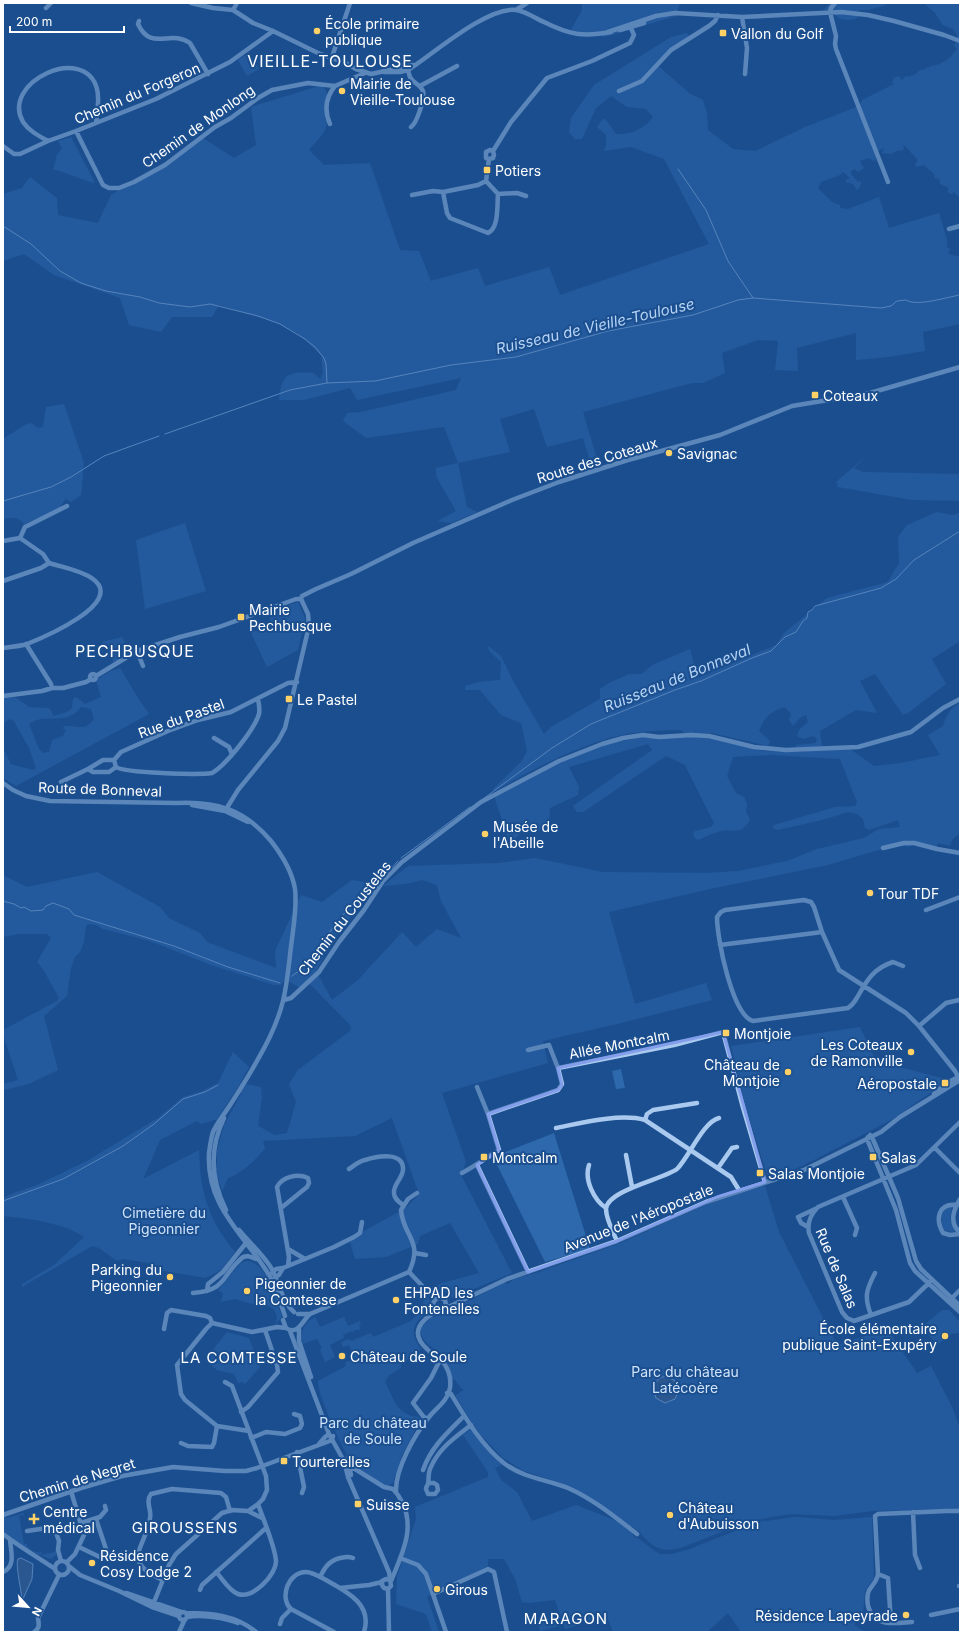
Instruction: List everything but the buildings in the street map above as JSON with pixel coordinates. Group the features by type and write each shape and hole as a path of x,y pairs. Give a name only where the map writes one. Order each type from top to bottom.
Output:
{"street":[{"path":"46,8 51,3"},
{"path":"191,3 213,8 233,9 253,23 316,51 332,56 365,73 371,74 400,72 420,61 458,34 484,19 505,11 516,10 527,3"},
{"path":"233,9 237,3"},
{"path":"332,56 350,3"},
{"path":"835,3 830,12 836,36 836,49 888,182"},
{"path":"516,10 555,28 571,33 587,35 608,32 664,15 688,12 718,16 742,17 830,12 854,13 882,18 944,35 960,41"},
{"path":"619,91 642,81 671,50 709,26 718,16"},
{"path":"742,17 748,48 745,74"},
{"path":"139,21 139,27 148,37 158,40 175,37 186,40 190,43 208,74"},
{"path":"486,181 489,159 494,156 493,151 511,122 544,81 630,43 634,35 630,26"},
{"name":"Chemin du Forgeron","path":"3,146 17,155 48,141 164,95 208,74 238,56 273,31"},
{"path":"420,86 457,66"},
{"path":"48,141 29,128 24,122 20,116 19,104 23,92 30,83 51,71 69,68 80,71 89,76 97,89 98,101 96,123"},
{"path":"408,68 412,79 423,91 424,97 416,122 411,127"},
{"name":"Chemin de Monlong","path":"76,131 103,185 113,189 134,182 165,165 215,127 272,90 308,83 335,86 365,73"},
{"path":"330,124 326,114 326,100 335,86"},
{"path":"412,195 433,191 443,192 478,185 486,181"},
{"path":"443,192 447,213 450,218 488,233 492,230 495,224 498,194 486,181"},
{"path":"498,194 516,193 526,196"},
{"path":"949,229 960,226"},
{"name":"Route des Coteaux","path":"52,688 63,688 86,682 91,679 91,675 96,676 137,651 180,637 215,628 296,599 301,599 302,596 316,589 351,574 413,543 512,500 558,482 628,460 720,435 792,406 870,393 960,367"},
{"path":"20,538 25,526 67,506"},
{"path":"3,541 20,538 43,554 50,563 93,579 99,587 99,598 88,610 71,624 26,644 3,648"},
{"path":"3,580 41,568 50,563"},
{"path":"226,809 238,790 281,735 287,722 297,682 309,621 307,611 301,599"},
{"path":"3,696 42,692 52,688 26,644"},
{"path":"137,651 143,666"},
{"name":"Rue du Pastel","path":"61,782 103,760 114,760 121,752 168,731 198,720 231,712 288,683 297,682"},
{"path":"284,686 295,689"},
{"path":"114,760 116,767 122,770 138,772 210,773 216,771 232,754 258,717 260,706 258,699"},
{"name":"Chemin du Coustelas","path":"284,1000 291,998 319,972 339,942 384,882 402,862 493,795 559,761 602,744 636,736 659,737 691,735 719,737 754,747 772,749 806,750 858,747 911,732 940,711 960,699"},
{"path":"214,738 229,747 232,754"},
{"path":"88,769 93,772 109,772 116,767"},
{"name":"Route de Bonneval","path":"3,783 26,796 50,801 176,803 226,809 260,830 280,854 291,874 295,890 294,919 284,1000 278,1018 259,1057 232,1102 219,1129 215,1143 214,1171 218,1190 226,1209 247,1242"},
{"path":"883,848 909,843 960,853"},
{"path":"926,910 960,897"},
{"path":"902,966 893,962 883,966 871,975 864,986 854,1003 846,1009 753,1021 745,1018 741,1011 722,958 717,919 719,913 725,910 764,904 804,900 809,901 814,905 822,932 839,970 864,986 900,1008 919,1026 959,1078"},
{"path":"720,946 822,932"},
{"path":"919,1026 946,1003 960,1001"},
{"name":"Allée Montcalm","path":"488,1114 558,1090 562,1084 558,1068 674,1045 723,1032 765,1182"},
{"path":"528,1050 550,1045 558,1068"},
{"name":"Avenue de l'Aéropostale","path":"448,1393 450,1385 449,1373 445,1365 423,1345 417,1332 418,1327 422,1322 442,1309 507,1278 616,1241 696,1205 765,1182 776,1182 804,1170 887,1129 892,1123 928,1100 943,1086 959,1078"},
{"path":"462,1173 500,1150 477,1087"},
{"path":"645,1120 647,1114 653,1110 697,1103"},
{"path":"556,1128 622,1117 634,1117 645,1120 732,1178 739,1190"},
{"path":"606,1208 611,1200 632,1186 674,1171 680,1166 708,1126 715,1119 719,1118"},
{"name":"Rue de Salas","path":"930,1281 909,1302 853,1321 843,1314 808,1233 808,1227 810,1218 818,1207 916,1165 960,1122"},
{"path":"869,1137 886,1178 910,1263 915,1271 930,1281 960,1312"},
{"path":"718,1168 732,1148 737,1147"},
{"path":"935,1148 960,1173"},
{"path":"626,1155 632,1186"},
{"path":"349,1168 368,1159 389,1156 398,1158 402,1164 402,1174 394,1192 397,1199 403,1205"},
{"path":"477,1165 528,1272"},
{"path":"589,1165 588,1174 591,1187 597,1200 606,1208 616,1241"},
{"path":"276,1277 286,1267 290,1257 277,1190 279,1183 289,1177 304,1176 308,1178 309,1183 307,1187 281,1208"},
{"path":"331,1437 300,1345 299,1329 310,1314 409,1272 415,1253 415,1248 402,1214 403,1205 408,1199 417,1193"},
{"path":"844,1197 857,1228 855,1235"},
{"path":"960,1199 953,1212 954,1227 960,1234"},
{"path":"957,1205 949,1205 944,1207 940,1210 939,1216 943,1233 950,1235 960,1234"},
{"path":"808,1227 801,1223 798,1217 818,1207"},
{"path":"270,1276 276,1269 286,1267 334,1248 354,1237 361,1230 362,1222"},
{"path":"207,1291 208,1284 223,1272 247,1242"},
{"path":"247,1242 270,1276 288,1330 331,1437 348,1462 348,1470 355,1490 387,1567 391,1586 386,1588 369,1585"},
{"path":"247,1242 273,1271 288,1306 301,1318 302,1323"},
{"path":"239,1251 244,1249 248,1256 258,1260"},
{"path":"288,1249 305,1259"},
{"path":"415,1253 426,1255"},
{"path":"193,1293 207,1291 218,1287 239,1260 248,1256"},
{"path":"409,1272 430,1294 435,1308 442,1309 446,1305 445,1300"},
{"path":"871,1315 867,1304 866,1295 875,1273"},
{"path":"270,1276 276,1277"},
{"path":"950,1300 960,1290"},
{"path":"430,1294 454,1304"},
{"path":"433,1303 438,1297"},
{"path":"950,1300 960,1306"},
{"path":"164,1329 167,1313 171,1310 206,1316 210,1318 212,1324"},
{"path":"277,1327 288,1313 310,1314"},
{"path":"212,1324 252,1332 277,1327 296,1331 299,1329"},
{"path":"212,1324 206,1329 176,1367 182,1397 217,1426 249,1431"},
{"path":"242,1412 248,1408 278,1372 266,1330"},
{"path":"427,1419 413,1403 431,1378 440,1360"},
{"path":"225,1382 231,1386 266,1478 267,1488 264,1496 258,1504 248,1511"},
{"path":"448,1393 489,1448 509,1466 528,1477 572,1490 607,1512 637,1534"},
{"path":"396,1492 398,1475 406,1456 427,1419 445,1400 448,1393"},
{"path":"251,1438 266,1432 285,1434 300,1428 302,1424 300,1416 294,1414"},
{"path":"423,1470 430,1454 439,1441 464,1416"},
{"path":"429,1483 428,1478 430,1470 436,1456 449,1442 471,1425"},
{"path":"181,1443 188,1446 212,1447 214,1444 217,1426"},
{"name":"Chemin de Negret","path":"4,1514 71,1491 122,1476 162,1468 174,1467 237,1471 254,1469 318,1444 325,1436 331,1437"},
{"path":"297,1452 304,1487 302,1493"},
{"path":"348,1470 355,1469 382,1486 392,1489 396,1492 403,1505 408,1521 407,1537 400,1558 390,1580"},
{"path":"163,1580 144,1570 140,1564 140,1546 150,1520 148,1500 150,1495 172,1489 219,1493 225,1496 230,1511"},
{"path":"45,1562 67,1562 75,1554 84,1535 71,1491"},
{"path":"216,1572 233,1591 240,1594 251,1593 272,1574 276,1561 258,1504"},
{"path":"81,1523 100,1517 106,1510 105,1506"},
{"path":"152,1605 171,1561 179,1550 219,1516 230,1511 248,1511 262,1518"},
{"path":"912,1622 881,1623 873,1616 867,1606 868,1591 877,1580 878,1574 876,1516 878,1514 913,1512 960,1512"},
{"path":"913,1512 915,1555 920,1568"},
{"path":"79,1546 104,1559 106,1549 96,1519"},
{"path":"27,1531 54,1527 59,1541 59,1562 55,1569"},
{"path":"200,1590 202,1585 266,1528"},
{"path":"3,1534 22,1549 55,1569 59,1575"},
{"path":"3,1572 11,1567 10,1540"},
{"path":"11,1558 14,1553 22,1549"},
{"path":"320,1577 326,1566 332,1561 348,1556 353,1558"},
{"path":"400,1558 412,1562 422,1569 428,1579 446,1632"},
{"path":"67,1562 70,1567 80,1575 119,1592 136,1596 152,1605 183,1616 197,1616 227,1620 241,1624 252,1632"},
{"path":"67,1574 70,1567"},
{"path":"387,1567 383,1581 386,1588 388,1632"},
{"path":"433,1594 488,1569 491,1570 494,1572 506,1630"},
{"path":"334,1632 324,1629 292,1609 287,1604 285,1596 288,1587 298,1574 305,1572 320,1577 353,1597 361,1606 365,1614 366,1625 364,1632"},
{"path":"878,1574 888,1578 891,1623"},
{"path":"59,1575 80,1575"},
{"path":"34,1632 38,1629 38,1618 59,1575"},
{"path":"340,1588 369,1585 390,1580"},
{"path":"353,1597 354,1590 357,1586"},
{"path":"280,1624 282,1618 292,1609"},
{"path":"931,1616 960,1609"},
{"path":"183,1616 192,1613 234,1618 243,1622 256,1632"},
{"path":"180,1631 183,1616"}],"highlighted area":[{"path":"723,1032 765,1182 717,1197 617,1241 528,1272 477,1165 499,1150 488,1114 558,1090 562,1085 558,1068"}],"green space":[{"path":"582,3 680,3 676,16 605,37 571,30 582,10"},
{"path":"830,3 889,3 868,10 860,10 856,12 860,16 857,18 853,20 844,20 837,17 833,10 824,10"},
{"path":"924,3 960,3 960,198 954,192 952,194 947,192 949,188 940,184 940,180 937,178 935,179 934,174 924,165 917,167 915,165 918,160 903,144 903,150 896,151 891,154 882,153 884,148 876,152 878,152 875,156 877,158 874,161 868,158 860,161 864,168 858,172 855,169 851,171 851,174 858,182 861,181 860,187 858,188 859,189 857,190 853,184 846,182 846,180 850,178 843,172 840,175 821,182 818,188 832,202 840,205 840,208 848,209 879,197 889,228 939,213 947,240 947,247 950,249 948,254 960,257 960,324 923,332 925,351 888,357 856,360 856,333 797,348 798,371 775,370 778,341 758,340 722,353 725,373 703,383 692,383 583,412 599,466 592,468 583,438 547,447 534,409 500,419 510,452 458,463 444,427 366,438 343,421 347,413 361,412 456,390 461,378 357,400 350,388 304,400 279,400 282,384 288,376 298,373 314,373 320,379 323,373 321,355 298,334 275,322 219,305 212,317 172,317 161,332 129,325 120,298 54,275 24,254 3,261 3,194 22,188 30,177 57,198 58,215 98,223 111,195 165,163 200,136 234,158 256,145 251,107 322,85 327,94 328,100 326,126 322,135 309,150 324,165 370,163 400,250 419,251 431,281 478,268 485,286 549,267 560,295 709,244 664,159 631,147 604,151 606,145 606,135 597,127 604,118 616,134 632,132 646,125 653,117 646,109 627,107 611,96 596,108 582,139 575,139 569,132 571,118 594,85 671,37 687,33 689,36 656,64 689,93 703,100 707,113 708,130 733,149 755,151 805,127 859,106 862,100 894,84 892,82 894,79 892,79 898,76 901,78 900,80 902,80 906,76 913,75 922,69 925,70 926,67 928,68 946,60 957,49 954,45 957,42 957,35 953,29 943,25 935,13"},
{"path":"249,52 259,69 247,76 238,60"},
{"path":"71,137 95,183 53,169 57,155 62,148 58,141"},
{"path":"64,404 84,463 81,495 71,502 66,498 59,509 24,524 22,521 17,519 3,519 3,439 25,425 31,423 38,428 43,427 46,407"},
{"path":"865,457 854,468 863,472 960,474 960,501 912,500 838,487 836,482"},
{"path":"458,463 467,507 477,512 451,523 438,521 456,511 436,476 436,468"},
{"path":"937,512 952,515 960,513 960,641 932,659 946,684 908,713 903,715 875,674 860,681 877,713 856,710 820,731 822,747 795,748 796,745 816,743 817,739 813,736 803,739 797,736 799,730 808,722 806,715 800,718 793,726 789,720 791,714 785,707 776,710 769,715 761,726 759,731 770,741 768,746 712,733 684,733 682,730 651,731 630,734 610,738 573,751 533,770 495,791 493,789 522,761 527,751 521,723 501,715 480,690 465,690 465,686 479,682 500,680 501,662 490,652 487,645 501,656 512,679 544,734 551,727 600,699 600,689 629,674 642,674 652,665 690,649 698,678 776,645 784,633 827,598 888,582 899,563 898,537 907,525"},
{"path":"185,523 206,591 145,609 136,540"},
{"path":"298,602 305,619 298,650 267,667 251,633 270,623 270,611"},
{"path":"122,637 127,647 118,650 120,655 125,656 114,663 102,642"},
{"path":"120,668 149,714 16,786 3,778 3,748 11,764 33,770 36,768 29,748 14,721 10,719 3,723 3,698 15,697 29,707 49,708 54,716 67,712 72,708 73,699 76,697 85,704 101,697 96,680 111,671","holes":["81,707 91,709 94,719 91,723 84,727 64,726 63,728 66,730 63,736 52,740 49,752 43,753 39,749 29,724 41,719 62,718 69,716"]},
{"name":"Cimetière du Pigeonnier","path":"960,703 960,833 952,840 950,846 938,843 936,850 914,844 909,847 895,845 828,865 715,888 609,912 635,1004 706,983 712,1000 543,1041 548,1063 442,1093 466,1162 461,1175 512,1273 452,1298 446,1292 433,1289 439,1284 479,1273 450,1223 420,1236 418,1244 386,1257 355,1259 350,1242 362,1232 406,1208 419,1194 392,1118 355,1136 263,1141 265,1148 261,1153 243,1169 228,1178 222,1191 217,1174 217,1151 224,1125 241,1094 240,1084 217,1119 201,1124 197,1121 160,1140 143,1179 199,1150 201,1179 207,1204 218,1228 235,1252 222,1269 205,1278 159,1270 148,1263 124,1259 117,1261 99,1248 92,1246 22,1287 22,1284 54,1265 84,1237 67,1228 56,1225 34,1220 3,1216 3,1198 37,1185 87,1161 158,1118 183,1097 202,1091 218,1083 233,1052 249,1067 240,1083 261,1087 262,1097 258,1126 275,1135 287,1133 296,1102 289,1084 298,1070 350,1031 351,1026 308,982 300,988 285,979 281,985 274,985 211,965 150,941 88,924 86,926 84,942 80,952 75,957 71,968 67,996 44,1016 58,1070 29,1084 3,1090 3,1084 18,1080 3,1030 57,1001 59,998 43,969 37,962 51,938 47,934 18,934 3,937 3,875 27,887 97,872 160,907 169,918 200,933 207,942 276,968 275,951 301,895 322,902 352,880 376,884 332,941 316,971 332,1000 358,980 402,932 416,947 437,929 461,938 441,901 437,885 422,880 406,884 383,886 408,866 498,863 535,858 603,872 708,873 738,871 787,861 817,849 864,838 879,829 900,827 898,820 869,830 865,828 863,819 857,814 848,812 822,820 778,830 773,828 774,825 835,807 855,806 857,802 840,759 771,755 733,757 727,776 736,793 744,797 747,804 746,811 750,820 741,830 719,832 698,840 694,837 693,834 695,831 711,827 714,823 685,765 666,756 583,812 577,812 573,806 652,750 648,744 569,767 579,787 578,795 550,808 549,822 542,828 533,833 521,833 510,843 494,796 578,754 602,745 644,737 703,737 763,751 791,752 850,749 874,766 901,763 940,755 928,735 943,726 949,713"},
{"path":"860,1027 876,1061 949,1080 891,1120 789,1172 768,1178 746,1108 731,1046"},
{"path":"621,1069 625,1088 616,1089 612,1071"},
{"path":"554,1133 590,1249 545,1262 493,1157"},
{"name":"Parc du château Latécoère","path":"765,1186 779,1232 837,1345 887,1329 917,1373 931,1366 953,1409 960,1429 960,1509 872,1511 834,1516 791,1514 747,1522 683,1547 669,1550 658,1548 653,1545 643,1537 639,1531 610,1511 561,1483 524,1471 503,1458 479,1433 456,1397 456,1395 464,1390 454,1379 452,1380 449,1367 444,1359 425,1341 421,1334 420,1329 431,1318 473,1299 504,1282 508,1284 514,1279 539,1272 618,1244 717,1200"},
{"path":"952,1207 950,1219 955,1231 952,1232 943,1230 940,1210"},
{"path":"245,1261 253,1262 259,1267 270,1282 282,1317 275,1324 277,1317 274,1309 262,1303 256,1305 235,1299 221,1302 223,1293 218,1290 240,1264"},
{"name":"Parc du château de Soule","path":"425,1295 429,1298 430,1310 420,1318 414,1330 416,1341 421,1349 401,1365 401,1368 389,1375 385,1382 397,1406 406,1414 419,1417 421,1419 402,1455 393,1483 386,1487 360,1471 349,1458 326,1410 318,1381 346,1366 345,1363 355,1358 349,1345 343,1347 341,1342 349,1339 351,1341 371,1333 373,1337 411,1321 421,1311"},
{"name":"École élémentaire publique Saint-Exupéry","path":"942,1310 949,1310 960,1322 960,1333 951,1334 937,1345 922,1327"},
{"path":"315,1317 320,1327 344,1317 348,1326 360,1321 360,1329 354,1330 354,1333 352,1331 343,1335 344,1338 330,1345 335,1357 325,1362 320,1350 322,1348 317,1339 303,1344 303,1328 311,1319"},
{"path":"227,1332 249,1338 260,1367 245,1384 242,1382 238,1383 234,1374 217,1370 205,1360"},
{"path":"471,1429 503,1464 495,1468 501,1480 517,1492 532,1521 576,1505 617,1521 632,1533 635,1538 638,1538 661,1554 672,1554 687,1550 758,1522 796,1517 834,1520 872,1517 874,1578 865,1591 863,1613 854,1625 865,1632 741,1632 728,1613 707,1632 613,1632 608,1619 595,1616 588,1624 581,1621 579,1625 565,1629 555,1600 528,1603 522,1602 515,1579 504,1559 488,1559 488,1566 427,1597 439,1632 432,1632 426,1614 396,1604 397,1577 416,1519 415,1507 488,1477 488,1472 463,1435"},
{"path":"24,1513 24,1515 19,1516 24,1544 27,1544 27,1546 33,1551 41,1552 42,1555 55,1552 56,1549 56,1555 51,1559 38,1554 14,1540 3,1531 3,1518"},
{"path":"558,1616 560,1626 540,1631 538,1621"}],"shaded area":[{"path":"666,1376 675,1381 679,1390 675,1399 665,1403 656,1398 653,1390 657,1381"},
{"path":"21,1558 33,1564 32,1579 22,1601 17,1567 18,1559"}],"waterway":[{"path":"678,169 706,210 728,261 753,298"},
{"name":"Ruisseau de Vieille-Toulouse","path":"3,226 31,244 60,271 81,283 106,291 140,297 159,303 190,307 210,304 258,316 280,324 305,339 315,347 324,358 326,364 327,383 375,381 451,365 516,357 608,331 693,315 738,300 753,298 881,308 891,306 897,301 906,300 911,302 924,302 960,295"},
{"path":"165,434 290,390 327,383"},
{"path":"3,501 51,487 71,477 104,456 159,436"},
{"name":"Ruisseau de Bonneval","path":"483,799 552,748 591,724 701,681 771,651 785,637 796,632 803,621 807,618 808,612 815,606 881,588 896,579 914,560 960,531"},
{"name":"Ruisseau de Bonneval","path":"401,858 470,807"},
{"name":"Ruisseau de Bonneval","path":"292,976 299,971 358,896 378,883 398,861"},
{"path":"3,901 21,908 24,907 31,911 43,910 46,906 53,903 69,909 74,915 174,946 228,967 280,983"},
{"name":"Ruisseau de Bonneval","path":"3,1201 63,1179 123,1146 154,1124 183,1099 205,1092 218,1085"}],"place":[{"name":"École primaire publique","path":"317,31"},
{"name":"Vallon du Golf","path":"723,33"},
{"name":"Mairie de Vieille-Toulouse","path":"342,91"},
{"name":"Potiers","path":"487,170"},
{"name":"Coteaux","path":"815,395"},
{"name":"Savignac","path":"669,453"},
{"name":"Mairie Pechbusque","path":"241,617"},
{"name":"Le Pastel","path":"289,699"},
{"name":"Musée de l'Abeille","path":"485,834"},
{"name":"Tour TDF","path":"870,893"},
{"name":"Montjoie","path":"726,1033"},
{"name":"Les Coteaux de Ramonville","path":"911,1052"},
{"name":"Château de Montjoie","path":"788,1072"},
{"name":"Aéropostale","path":"945,1083"},
{"name":"Montcalm","path":"484,1157"},
{"name":"Salas","path":"873,1157"},
{"name":"Salas Montjoie","path":"760,1173"},
{"name":"Parking du Pigeonnier","path":"170,1277"},
{"name":"Pigeonnier de la Comtesse","path":"247,1291"},
{"name":"EHPAD les Fontenelles","path":"396,1300"},
{"name":"École élémentaire publique Saint-Exupéry","path":"945,1336"},
{"name":"Château de Soule","path":"342,1356"},
{"name":"Tourterelles","path":"284,1461"},
{"name":"Suisse","path":"358,1504"},
{"name":"Château d'Aubuisson","path":"670,1515"},
{"name":"Centre médical","path":"34,1519"},
{"name":"Résidence Cosy Lodge 2","path":"92,1563"},
{"name":"Girous","path":"437,1589"},
{"name":"Résidence Lapeyrade","path":"906,1615"}],"district":[{"name":"VIEILLE-TOULOUSE","path":"330,61"},
{"name":"PECHBUSQUE","path":"135,651"},
{"name":"LA COMTESSE","path":"239,1357"},
{"name":"GIROUSSENS","path":"185,1527"},
{"name":"MARAGON","path":"566,1618"}]}
